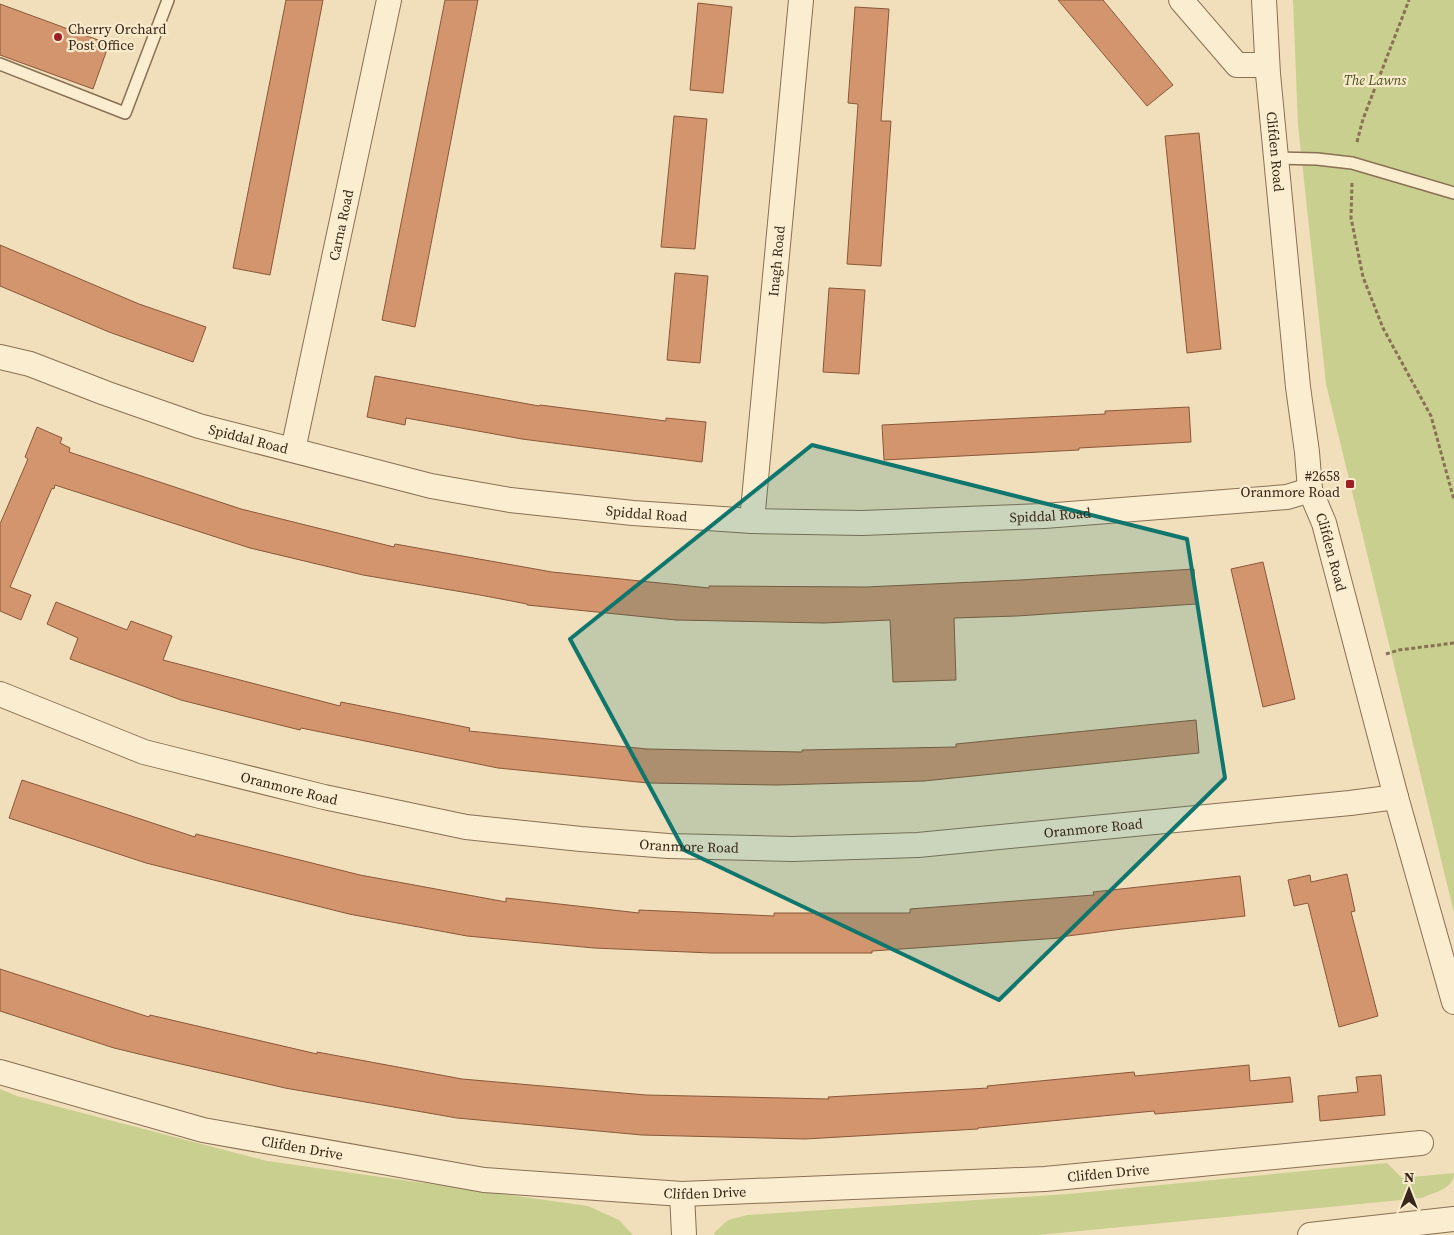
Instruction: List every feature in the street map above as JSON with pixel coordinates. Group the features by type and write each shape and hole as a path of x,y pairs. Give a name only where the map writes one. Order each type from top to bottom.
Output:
{"street":[{"name":"Carna Road","path":"293,450 388,0"},
{"name":"Inagh Road","path":"752,521 801,0"},
{"path":"1181,0 1237,65 1267,64"},
{"name":"Clifden Road","path":"1264,0 1267,64 1289,311 1308,452 1310,490 1324,523 1359,661 1454,1002"},
{"name":"Spiddal Road","path":"0,357 30,364 199,426 431,486 510,500 633,513 752,521 862,523 1044,516 1287,497 1310,490"},
{"name":"Oranmore Road","path":"0,694 144,752 324,797 466,827 668,846 792,849 918,845 1396,797"},
{"name":"Clifden Drive","path":"0,1072 203,1130 484,1180 682,1194 1045,1179 1421,1143"},
{"path":"682,1194 684,1235"},
{"path":"1310,1235 1454,1219"}],"lane":[{"path":"0,64 125,113 168,0"},
{"path":"1276,158 1352,163 1454,194"}],"path":[{"path":"1409,0 1362,119 1352,163 1351,218 1362,277 1383,328 1431,416 1454,500"},
{"path":"1359,661 1399,650 1454,643"}],"highlighted area":[{"path":"812,445 1187,539 1225,778 999,1000 684,850 570,639"}],"green space":[{"name":"The Lawns","path":"1293,0 1454,0 1454,913 1326,384 1298,125"},
{"path":"0,1089 17,1096 267,1161 588,1206 619,1220 633,1235 0,1235"},
{"path":"1387,1163 1402,1178 1454,1173 1451,1183 1443,1189 1422,1198 1038,1235 714,1235 728,1220 747,1215 1068,1194"}],"building":[{"path":"286,0 323,0 270,275 233,268"},
{"path":"445,0 478,0 415,327 382,320"},
{"path":"1058,0 1103,0 1173,85 1147,106"},
{"path":"698,3 732,7 723,93 690,90"},
{"path":"0,4 109,44 93,89 0,55"},
{"path":"855,7 889,9 881,121 891,121 881,266 847,264 858,104 848,103"},
{"path":"674,116 707,119 695,249 661,247"},
{"path":"1199,133 1221,349 1187,353 1165,136"},
{"path":"0,245 139,304 206,327 193,362 109,332 0,286"},
{"path":"675,273 708,276 700,363 667,360"},
{"path":"829,288 865,290 859,374 823,372"},
{"path":"375,376 539,406 666,421 666,418 706,422 702,462 522,439 406,418 405,425 367,417"},
{"path":"1189,407 1191,442 884,460 882,425 1105,414 1105,411"},
{"path":"37,427 62,438 60,443 70,448 69,452 241,509 394,547 395,544 552,572 709,588 709,586 866,587 1194,569 1196,604 1017,616 954,618 956,680 893,682 890,620 824,623 676,620 527,605 363,575 250,548 55,485 54,489 52,488 10,587 31,595 21,620 0,611 0,524 28,459 25,457"},
{"path":"1263,562 1295,699 1263,707 1231,569"},
{"path":"56,602 127,630 131,621 172,636 163,660 340,706 341,702 470,728 469,731 647,749 802,752 802,750 956,747 956,744 1196,720 1199,753 924,781 777,785 648,783 498,768 301,728 300,730 181,700 70,659 78,638 47,624"},
{"path":"22,780 195,837 196,834 360,875 506,902 506,898 639,913 639,910 774,916 774,913 910,913 910,909 1094,895 1093,892 1240,876 1245,916 1122,929 1060,938 872,951 872,953 711,953 594,948 467,936 349,914 146,863 9,818"},
{"path":"1347,874 1355,911 1351,912 1378,1016 1339,1027 1308,903 1294,906 1288,880 1310,875 1311,882"},
{"path":"0,969 149,1017 150,1015 317,1054 317,1052 462,1079 646,1095 829,1099 828,1097 988,1088 987,1086 1134,1072 1135,1076 1249,1065 1250,1081 1290,1077 1293,1102 1155,1114 1154,1111 978,1129 805,1139 642,1135 457,1118 285,1088 168,1061 114,1048 0,1011"},
{"path":"1381,1075 1385,1115 1320,1121 1318,1096 1358,1092 1356,1077"}],"place":[{"name":"Cherry Orchard Post Office","path":"58,37"},
{"name":"#2658 Oranmore Road","path":"1350,484"}]}
